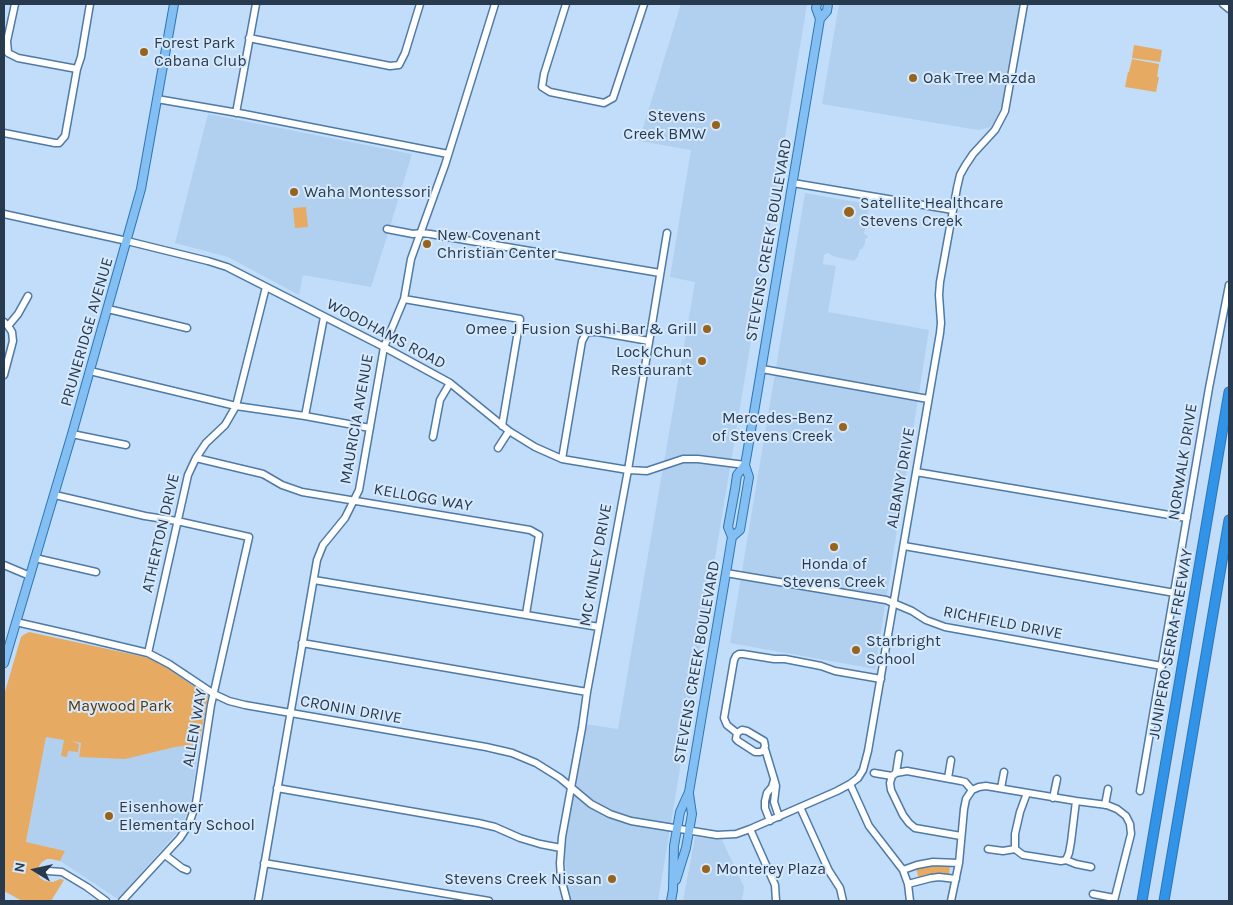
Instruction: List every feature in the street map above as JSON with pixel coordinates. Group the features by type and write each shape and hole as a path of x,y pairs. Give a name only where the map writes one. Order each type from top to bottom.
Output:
{"highway":[{"name":"JUNIPERO SERRA FREEWAY","path":"1142,901 1229,392"},
{"path":"1164,901 1229,520"}],"main road":[{"name":"PRUNERIDGE AVENUE","path":"4,663 72,434 141,189 174,4"},
{"name":"STEVENS CREEK BOULEVARD","path":"732,536 740,530 749,477 745,465 820,19 816,4"},
{"name":"STEVENS CREEK BOULEVARD","path":"820,19 827,11 828,4"},
{"name":"STEVENS CREEK BOULEVARD","path":"673,890 674,846 680,812 689,792 732,536 728,528 737,475 745,465"},
{"name":"STEVENS CREEK BOULEVARD","path":"671,901 686,848 692,814 689,792"}],"street":[{"path":"15,4 7,41 8,53 18,58 77,70"},
{"path":"4,133 55,143 65,136 90,4"},
{"path":"236,113 256,4"},
{"path":"249,38 390,66 399,66 405,53 420,4"},
{"name":"MAURICIA AVENUE","path":"258,901 318,560 323,545 345,518 359,490 384,347 404,299 411,259 448,154 495,4"},
{"path":"566,4 544,74 542,87 550,92 604,103 613,98 644,4"},
{"name":"ALBANY DRIVE","path":"677,829 717,835 736,834 750,830 850,784 858,778 863,770 881,679 940,328 940,282 957,188 960,175 965,166 973,154 996,130 1005,111 1024,4"},
{"path":"1223,4 1229,9"},
{"path":"157,99 448,154"},
{"path":"793,183 953,210"},
{"name":"WOODHAMS ROAD","path":"4,214 127,241 227,267 450,383 502,426 534,448 562,459 628,470 647,470 683,459 745,465"},
{"path":"388,229 660,273"},
{"name":"MC KINLEY DRIVE","path":"567,901 561,878 561,848 587,692 628,470 667,233"},
{"name":"NORWALK DRIVE","path":"1140,790 1209,388 1229,285"},
{"name":"ATHERTON DRIVE","path":"148,653 188,476 196,458 206,443 225,425 236,406 266,287"},
{"path":"4,375 13,341 12,332 6,324 18,314 28,296"},
{"path":"404,299 520,319 502,426"},
{"path":"108,309 187,328"},
{"path":"305,416 324,317"},
{"path":"562,459 582,341 587,332 598,332 649,341"},
{"path":"762,369 928,399"},
{"path":"90,371 236,406 370,428"},
{"path":"433,437 440,400 450,383"},
{"path":"498,448 509,431"},
{"path":"72,434 126,445"},
{"name":"KELLOGG WAY","path":"196,458 262,474 282,485 302,492 530,530 539,535 526,614"},
{"path":"916,472 1187,518"},
{"path":"54,495 146,516 177,521"},
{"name":"ALLEN WAY","path":"122,901 180,838 189,824 196,803 214,694 249,536 177,521"},
{"path":"904,546 1175,593"},
{"path":"35,558 96,572"},
{"path":"4,565 30,576"},
{"name":"RICHFIELD DRIVE","path":"726,573 886,600 912,611 926,620 943,626 1162,666"},
{"path":"314,580 599,627"},
{"name":"CRONIN DRIVE","path":"16,622 148,653 169,664 214,694 229,701 290,714 477,745 512,753 560,778 591,804 620,818 677,829"},
{"path":"302,643 587,692"},
{"path":"737,733 727,724 724,718 734,660 739,654 812,664 835,671 881,679"},
{"path":"737,733 744,730 762,739 765,743 764,749 776,786 765,797 765,808 770,821"},
{"path":"737,733 736,739 740,743 757,752 764,749"},
{"path":"899,754 890,783 891,790 903,816 915,828 961,836"},
{"path":"948,778 951,760"},
{"path":"874,773 894,774 908,771 965,782 972,790"},
{"path":"1000,788 1004,772"},
{"path":"1053,798 1057,780"},
{"path":"850,784 869,826 903,870 908,884 910,901"},
{"path":"951,901 959,863 966,799 972,790 986,786 1076,802 1105,804 1117,809 1126,816 1132,834 1114,899 1094,894"},
{"path":"278,788 495,827 520,838 561,848"},
{"path":"1105,804 1108,789"},
{"path":"771,793 779,816"},
{"path":"1015,849 1015,834 1027,793"},
{"path":"1066,860 1072,842 1076,802"},
{"path":"800,807 829,871 840,888 842,901"},
{"path":"750,830 775,885 776,901"},
{"path":"988,849 1003,851 1015,849 1024,855 1061,861 1066,860 1091,867"},
{"path":"165,855 187,870"},
{"path":"903,870 933,862 959,863"},
{"path":"264,863 489,901"},
{"path":"48,871 62,872 106,901"},
{"path":"908,884 939,877 956,879"}],"shaded area":[{"path":"681,4 807,4 658,901 572,901 568,890 564,848 585,724 618,729 695,282 670,277 691,150 639,141"},
{"path":"839,4 1020,4 1004,96 1001,108 992,127 978,130 822,104"},
{"name":"Waha Montessori","path":"208,114 412,154 371,287 303,275 299,295 228,257 175,243"},
{"path":"805,193 867,204 865,208 869,209 864,234 868,238 865,239 865,244 854,261 827,253 824,255 823,264 836,266 828,312 929,330 875,669 730,643"},
{"name":"Eisenhower Elementary School","path":"46,736 81,743 79,757 199,744 191,803 181,828 118,899 60,861 65,851 26,843"},
{"path":"695,837 722,840 744,887 742,901 683,901"}],"green space":[{"path":"1134,45 1162,50 1160,62 1132,58"},
{"path":"1132,59 1159,64 1156,92 1125,87"},
{"path":"306,207 308,227 295,228 293,208"},
{"name":"Maywood Park","path":"29,632 154,659 208,696 199,744 175,747 125,759 79,757 81,743 71,741 79,744 78,752 68,751 67,757 61,756 64,740 46,737 26,842 65,851 60,861 47,859 42,862 37,872 40,878 45,881 64,880 51,901 22,901 4,891 4,695 21,637"},
{"path":"933,865 950,865 949,875 919,878 916,869"}],"place":[{"name":"Forest Park Cabana Club","path":"144,52"},
{"name":"Oak Tree Mazda","path":"913,78"},
{"name":"Stevens Creek BMW","path":"716,125"},
{"name":"Waha Montessori","path":"294,192"},
{"name":"Satellite Healthcare Stevens Creek","path":"849,212"},
{"name":"New Covenant Christian Center","path":"427,244"},
{"name":"Omee J Fusion Sushi Bar & Grill","path":"707,329"},
{"name":"Lock Chun Restaurant","path":"702,361"},
{"name":"Mercedes-Benz of Stevens Creek","path":"843,427"},
{"name":"Honda of Stevens Creek","path":"834,547"},
{"name":"Starbright School","path":"856,650"},
{"name":"Eisenhower Elementary School","path":"109,816"},
{"name":"Monterey Plaza","path":"706,869"},
{"name":"Stevens Creek Nissan","path":"612,879"}]}
